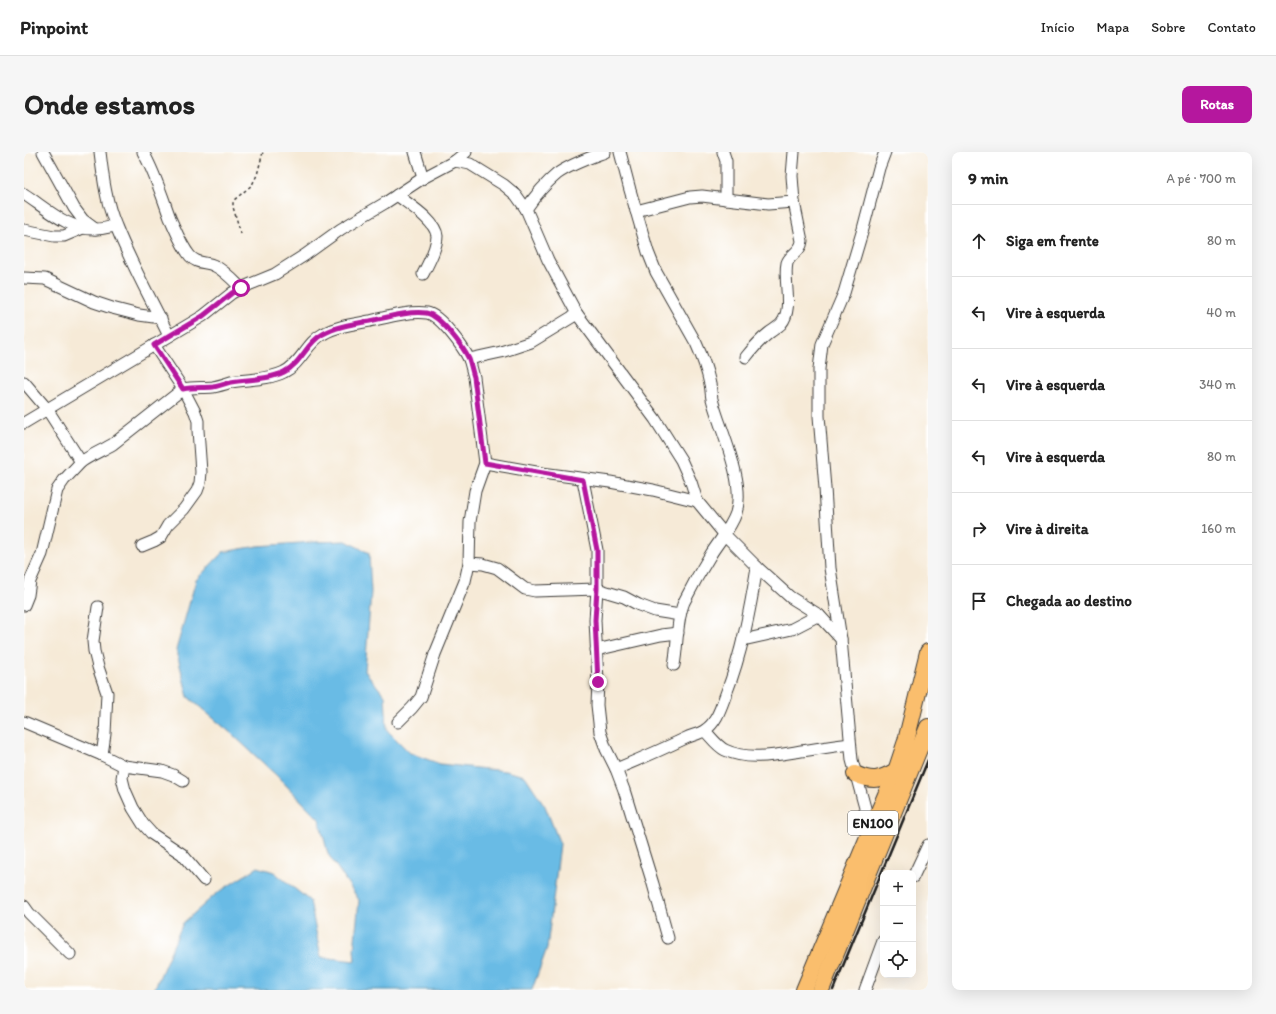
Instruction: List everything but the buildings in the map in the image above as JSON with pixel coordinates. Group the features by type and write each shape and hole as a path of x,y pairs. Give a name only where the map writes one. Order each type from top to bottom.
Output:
{"highway":[{"name":"EN100","path":"804,990 896,771 906,741 928,652"},
{"name":"EN100","path":"821,990 928,728"},
{"path":"855,774 877,780 896,771"}],"street":[{"path":"43,152 74,208 83,220 96,229"},
{"path":"100,152 107,194 115,226 169,336"},
{"path":"143,152 153,171 177,234 191,257 200,263 213,264 222,270 241,288"},
{"path":"415,152 423,178"},
{"path":"24,423 203,316 232,293 275,274 305,255 341,229 423,178 455,161 466,152"},
{"path":"526,209 539,192 557,174 566,168 605,152"},
{"path":"620,152 648,252 656,272 701,354 712,399 726,439 738,493 736,513 699,575 686,599 680,615 674,665"},
{"path":"723,152 726,161 726,199"},
{"path":"746,357 768,333 781,324 785,317 788,301 786,271 788,261 792,254 801,246 802,241 794,202 792,176 794,152"},
{"path":"871,830 855,774 850,744 841,639 830,568 819,416 818,369 822,344 849,278 879,168 885,152"},
{"path":"455,161 470,164 504,185 516,195 526,209 548,260 577,314 655,418 681,460 691,482 697,501 724,535 757,567 790,597 819,615 841,639"},
{"path":"24,194 60,218 76,226 96,229 115,226"},
{"path":"397,195 431,222 435,229 437,237 432,256 423,274"},
{"path":"636,211 690,197 702,196 768,204 794,202"},
{"path":"24,230 54,236 64,236 83,228"},
{"path":"24,278 46,279 94,302 139,315 161,318"},
{"path":"24,605 28,595 30,581 42,554 57,490 64,480 81,462 89,456 102,451 113,444 183,389 194,387 214,387 231,382 269,377 292,368 315,340 322,334 338,328 411,313 428,313 440,321 468,359 474,377 485,463 475,492 470,522 469,563 465,582 435,654 421,697 398,722"},
{"path":"468,359 501,352 531,342 577,314"},
{"path":"142,546 161,536 168,525 184,509 197,491 200,483 198,421 195,412 183,389 154,345"},
{"path":"24,382 47,409 81,462"},
{"path":"485,463 583,480 610,482 697,501"},
{"path":"583,480 597,550 595,620 598,682 597,705 600,732 606,750 616,769 634,820 668,938"},
{"path":"469,563 483,564 497,568 525,589 535,591 597,589 624,597 655,611 680,615"},
{"path":"616,769 664,749 687,737 705,731 717,717 744,640 757,567"},
{"path":"98,607 94,651 107,693 102,755"},
{"path":"744,640 792,629 819,615"},
{"path":"596,650 661,635 678,633"},
{"path":"24,722 102,755 124,766 162,771 183,781"},
{"path":"705,731 719,747 724,750 748,756 772,756 850,744"},
{"path":"124,766 122,778 125,790 133,808 143,824 152,834 182,854 204,880"},
{"path":"916,871 928,845"},
{"path":"24,906 29,913 70,954"},
{"path":"865,990 883,942"}],"path":[{"path":"241,234 232,207 233,203 234,200 252,186 257,175 263,152"}],"water":[{"path":"346,541 369,553 371,592 365,671 385,696 387,730 410,753 440,764 505,771 525,776 545,806 560,844 547,948 532,990 154,990 183,923 217,893 258,867 274,872 310,901 321,957 355,961 354,950 359,900 328,854 319,819 276,775 232,734 188,697 176,650 196,580 223,552 258,546"}],"railway":[{"path":"833,990 928,760"}],"route":[{"path":"241,288 232,293 203,316 154,345 183,389 194,387 214,387 231,382 269,377 284,372 292,368 315,340 322,334 338,328 390,316 411,313 428,313 440,321 464,351 472,367 485,463 583,480 597,550 595,620 598,682"}]}
